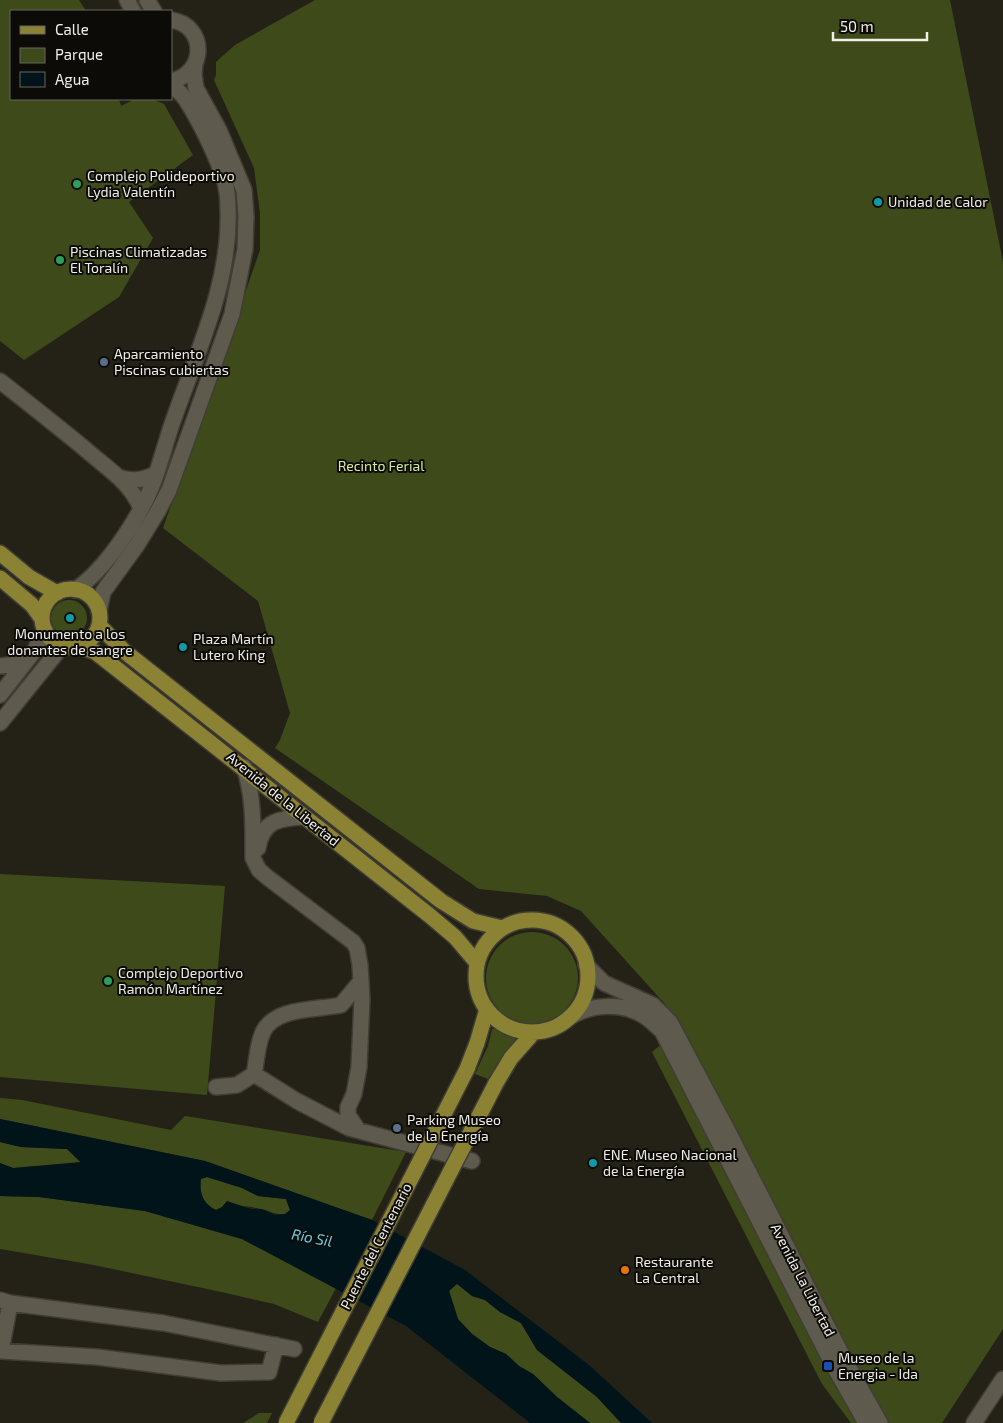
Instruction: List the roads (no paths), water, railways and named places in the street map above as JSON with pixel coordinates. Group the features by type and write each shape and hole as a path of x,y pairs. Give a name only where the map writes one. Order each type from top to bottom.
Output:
{"main road":[{"path":"0,553 29,577 57,593"},
{"path":"0,578 32,605 43,624 52,639 62,646 79,646 92,638 99,618 96,603 83,592 66,590 57,593 49,600 44,609 43,624"},
{"name":"Avenida de la Libertad","path":"99,618 124,651 441,901 473,922 502,928"},
{"name":"Avenida de la Libertad","path":"79,646 95,652 244,767 442,926 455,937 477,964"},
{"path":"525,920 538,920 550,923 562,929 576,942 584,956 588,976 581,1003 570,1017 549,1030 534,1032 509,1028 486,1010 477,988 477,964 485,944 502,928 525,920"},
{"name":"Puente del Centenario","path":"286,1423 467,1069 477,1043 486,1010"},
{"path":"322,1423 496,1084 511,1058 534,1032"}],"street":[{"path":"99,618 103,592 142,538 168,490 232,314 245,249 246,216 244,190 220,130 196,88 194,74 199,47 195,35 187,26 172,20"},
{"path":"172,82 184,76 195,64"},
{"path":"75,590 103,566 141,509 153,485 220,285 228,246 228,208 225,183 197,120 186,100 172,83"},
{"path":"0,381 117,476 138,499 141,509"},
{"path":"117,476 128,480 142,480 156,474"},
{"path":"0,696 35,650 43,624"},
{"path":"0,723 62,646"},
{"path":"0,666 25,663"},
{"path":"244,767 250,785 252,805 253,858 259,870 353,942 358,953 361,981 359,1067 354,1094 348,1107 348,1115 358,1130"},
{"path":"264,874 258,850 262,832 275,822 305,817"},
{"path":"586,965 604,983 653,1005 670,1022 724,1138"},
{"path":"216,1087 237,1085 254,1074 263,1032 272,1020 282,1014 341,1005 361,981"},
{"path":"344,1002 355,1009 361,1016"},
{"path":"570,1017 586,1009 603,1006 625,1009 644,1016 662,1031 724,1138"},
{"path":"254,1074 349,1128 472,1160"},
{"path":"314,1108 333,1109 351,1101"},
{"name":"Avenida La Libertad","path":"724,1138 866,1423"},
{"name":"Avenida La Libertad","path":"724,1138 867,1403 880,1423"},
{"path":"276,1345 269,1372 221,1373 97,1357 1,1351 5,1301 163,1323 276,1345 294,1349"},
{"path":"974,1423 1003,1378"}],"water":[{"name":"Río Sil","path":"0,1119 205,1161 372,1220 465,1270 589,1365 652,1423 621,1423 597,1397 537,1350 521,1323 500,1312 485,1300 472,1296 457,1284 449,1291 458,1319 472,1334 490,1347 506,1354 519,1366 533,1374 557,1397 590,1423 530,1423 406,1326 242,1239 145,1211 39,1197 0,1196 0,1163 13,1168 81,1162 67,1149 21,1147 0,1142","holes":["207,1177 242,1188 258,1196 286,1199 290,1210 285,1214 275,1215 262,1209 251,1209 227,1201 216,1210 208,1205 203,1198 201,1179"]}],"place":[{"name":"Complejo Polideportivo Lydia Valentín","path":"77,184"},
{"name":"Unidad de Calor","path":"878,202"},
{"name":"Piscinas Climatizadas El Toralín","path":"60,260"},
{"name":"Aparcamiento Piscinas cubiertas","path":"104,362"},
{"name":"Monumento a los donantes de sangre","path":"70,618"},
{"name":"Plaza Martín Lutero King","path":"183,647"},
{"name":"Complejo Deportivo Ramón Martínez","path":"108,981"},
{"name":"Parking Museo de la Energía","path":"397,1128"},
{"name":"ENE. Museo Nacional de la Energía","path":"593,1163"},
{"name":"Restaurante La Central","path":"625,1270"},
{"name":"Museo de la Energia - Ida","path":"828,1366"}],"park label":[{"name":"Recinto Ferial","path":"381,466"}]}
